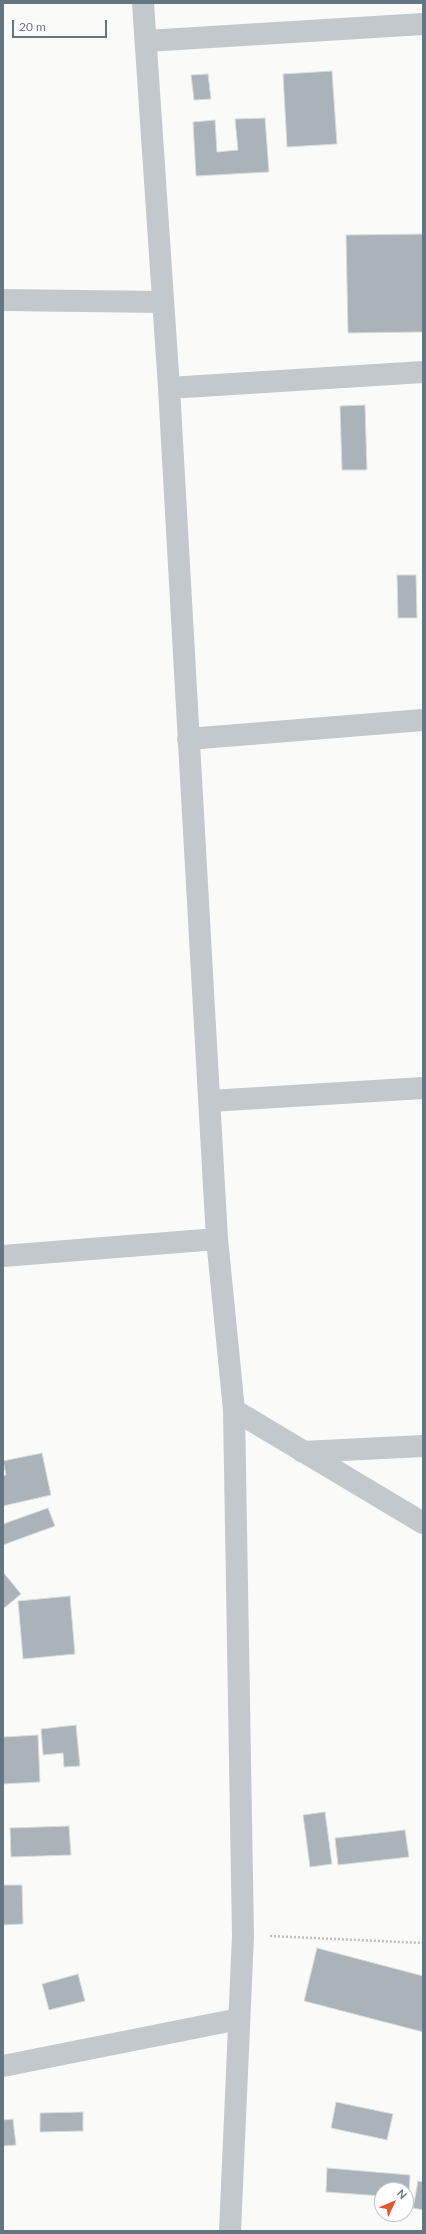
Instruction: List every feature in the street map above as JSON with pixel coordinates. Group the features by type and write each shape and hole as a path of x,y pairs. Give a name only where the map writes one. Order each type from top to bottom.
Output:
{"street":[{"path":"143,3 163,302 217,1239 234,1410 243,1936 230,2231"},
{"path":"146,41 423,24"},
{"path":"3,300 163,302"},
{"path":"168,388 423,372"},
{"path":"188,739 423,720"},
{"path":"210,1101 423,1088"},
{"path":"3,1256 217,1239"},
{"path":"234,1410 423,1523"},
{"path":"303,1452 423,1446"},
{"path":"3,2066 239,2019"}],"path":[{"path":"243,1936 314,1937 423,1943"}],"building":[{"path":"332,71 337,144 287,147 283,74"},
{"path":"208,74 211,99 194,100 191,75"},
{"path":"265,118 269,172 196,176 193,122 215,120 217,152 238,150 235,119"},
{"path":"423,234 423,332 348,333 346,235"},
{"path":"365,405 367,470 342,470 340,406"},
{"path":"397,575 416,575 417,618 398,618"},
{"path":"42,1453 51,1495 3,1506 3,1476 6,1475 3,1461"},
{"path":"48,1508 55,1526 3,1545 3,1524"},
{"path":"3,1572 21,1594 3,1609"},
{"path":"70,1596 75,1654 23,1659 18,1601"},
{"path":"76,1725 80,1766 64,1767 63,1753 43,1755 41,1729"},
{"path":"38,1735 40,1782 3,1784 3,1737"},
{"path":"325,1812 332,1864 310,1867 303,1815"},
{"path":"69,1826 71,1855 11,1857 10,1828"},
{"path":"405,1830 409,1857 338,1865 335,1838"},
{"path":"3,1885 22,1885 23,1924 3,1925"},
{"path":"317,1948 423,1976 423,2032 304,2001"},
{"path":"78,1974 85,2001 49,2010 42,1984"},
{"path":"336,2102 393,2114 387,2140 331,2128"},
{"path":"83,2112 83,2131 40,2132 40,2113"},
{"path":"13,2119 16,2145 3,2146 3,2120"},
{"path":"327,2168 410,2175 410,2182 374,2182 374,2195 326,2192"},
{"path":"418,2181 423,2182 423,2210 414,2208"}]}
